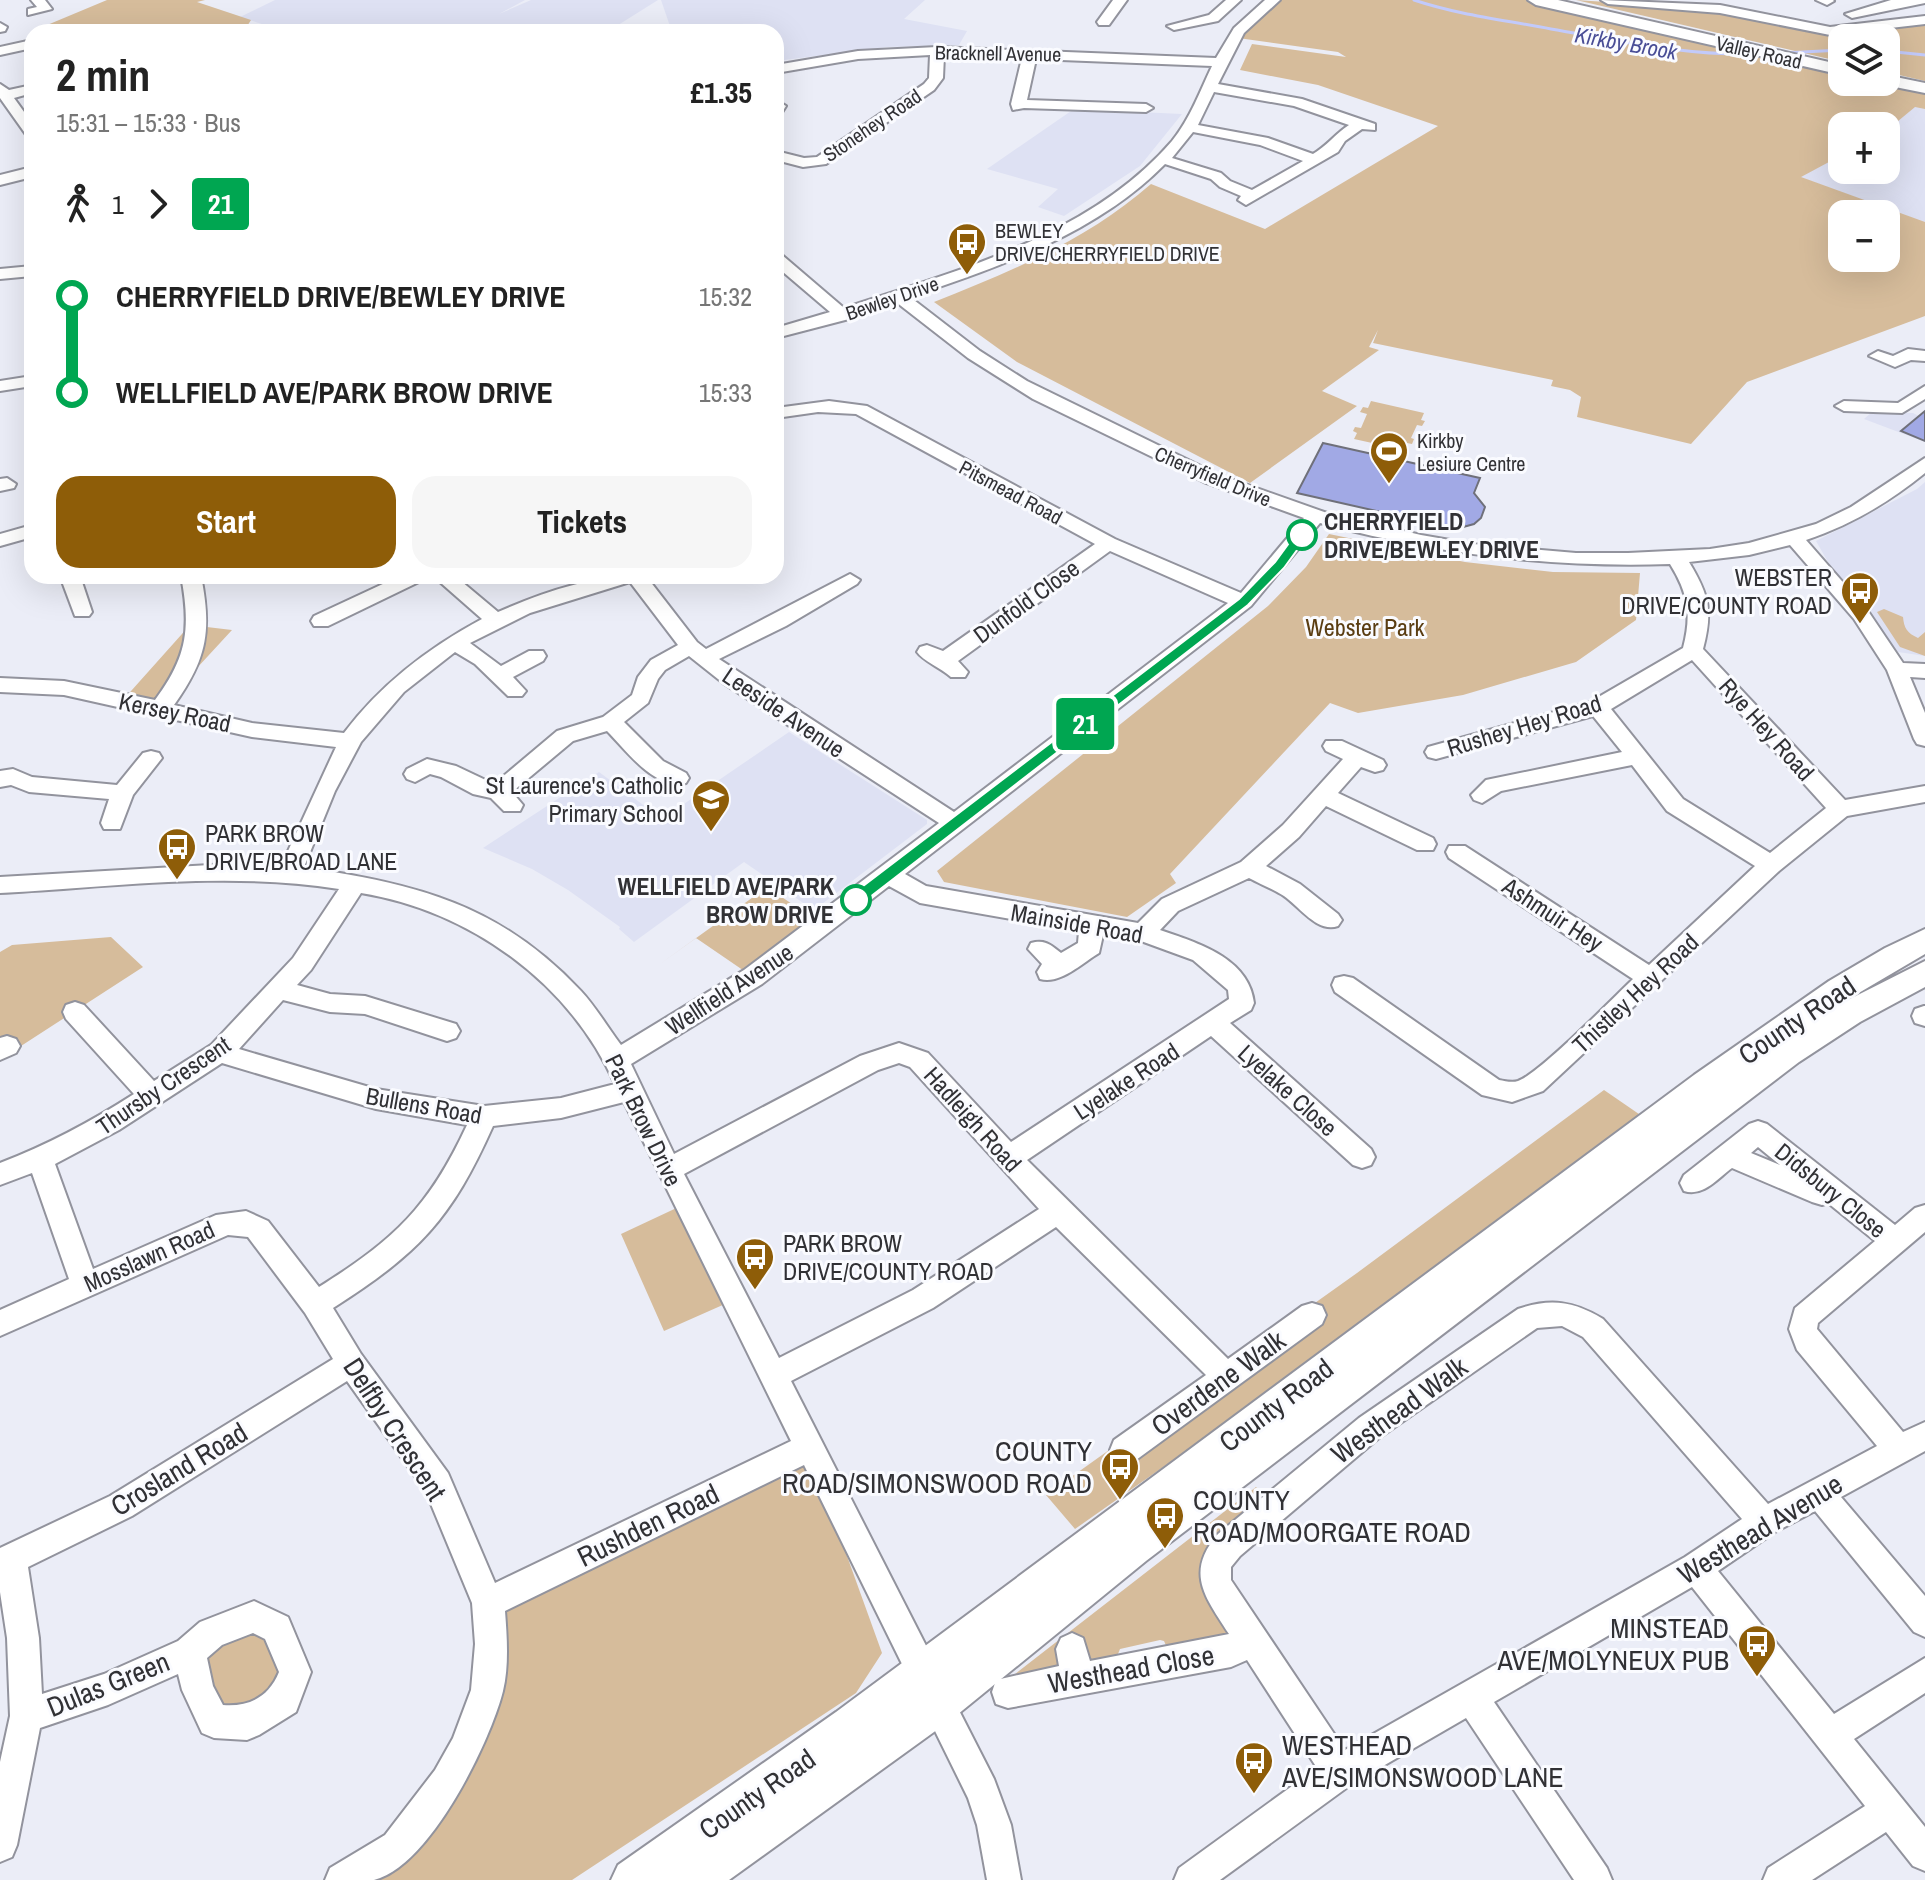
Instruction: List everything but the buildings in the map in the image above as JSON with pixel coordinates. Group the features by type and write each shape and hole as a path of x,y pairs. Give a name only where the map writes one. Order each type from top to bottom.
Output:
{"main road":[{"name":"Valley Road","path":"1536,0 1742,48 1828,60"},
{"name":"Valley Road","path":"1564,0 1828,66"},
{"path":"1900,80 1925,86"},
{"name":"County Road","path":"692,1880 930,1689 1694,1092 1805,1011 1891,957 1925,940"},
{"name":"County Road","path":"633,1880 762,1792 930,1689 1132,1548 1788,1053 1849,1014 1925,973"}],"street":[{"path":"1104,22 1120,0"},
{"path":"1174,26 1216,19 1234,0 1266,4"},
{"path":"1608,0 1720,9 1830,31 1925,20"},
{"path":"1852,15 1888,2 1924,0"},
{"name":"Bewley Drive","path":"784,331 843,315 1011,256 1112,201 1152,169 1179,141 1197,115 1231,37 1266,4"},
{"path":"0,51 24,46"},
{"name":"Bracknell Avenue","path":"784,68 858,55 937,51 1220,62"},
{"name":"Stonehey Road","path":"784,157 803,163 821,161 929,87 936,78 937,51"},
{"path":"1030,53 1018,105 1146,108"},
{"path":"1171,162 1216,176 1250,198 1333,149 1339,138 1364,126 1297,102 1209,87"},
{"path":"24,90 3,92 24,121"},
{"path":"0,122 24,127"},
{"path":"1199,129 1263,141 1315,160"},
{"path":"0,180 24,174"},
{"path":"784,265 843,315"},
{"path":"0,274 24,272"},
{"name":"Cherryfield Drive","path":"899,296 986,363 1037,393 1219,482 1316,516 1411,539 1495,552 1602,560 1677,559 1787,540 1859,513 1893,492 1925,464"},
{"path":"1878,356 1895,362 1908,354 1925,356"},
{"path":"0,386 24,382"},
{"path":"1844,406 1871,402 1902,408 1925,391"},
{"name":"Pitsmead Road","path":"784,412 817,406 861,410 1108,543 1244,602"},
{"name":"Wellfield Avenue","path":"617,1060 749,980 889,875 946,817 1244,602 1279,565 1316,516"},
{"path":"0,540 24,533"},
{"path":"1787,540 1804,561 1816,565 1861,615 1897,670 1925,739"},
{"name":"Dunfold Close","path":"943,661 1108,543"},
{"path":"1677,559 1699,594 1701,620 1692,651"},
{"path":"423,765 448,771 505,798 565,736 611,722 641,698 648,677 658,665 779,621 850,580"},
{"path":"73,584 82,612"},
{"path":"161,707 184,674 198,636 199,613 193,584"},
{"path":"321,621 399,584"},
{"path":"452,584 495,620"},
{"path":"290,873 349,741 401,684 455,643 495,620 567,592 600,584"},
{"name":"Leeside Avenue","path":"640,584 698,652 730,678 946,817"},
{"path":"455,643 482,659 508,683 536,656"},
{"name":"Rushey Hey Road","path":"1436,752 1522,731 1598,707 1692,651"},
{"name":"Rye Hey Road","path":"1692,651 1704,659 1840,809"},
{"path":"1897,670 1925,671"},
{"name":"Kersey Road","path":"0,685 26,684 161,707 251,729 349,741"},
{"path":"1598,707 1675,805 1771,865"},
{"path":"611,722 655,766 678,778"},
{"path":"1143,933 1170,905 1249,868 1324,796 1366,761 1334,746"},
{"path":"1482,795 1494,785 1636,757"},
{"path":"112,823 123,793 151,758"},
{"path":"0,779 13,777 29,784 123,793"},
{"name":"Thistley Hey Road","path":"1344,985 1491,1088 1506,1093 1523,1092 1557,1065 1771,865 1840,809 1925,794"},
{"path":"1324,796 1425,844"},
{"name":"Ashmuir Hey","path":"1457,852 1649,977"},
{"path":"1249,868 1292,890 1330,920"},
{"name":"Park Brow Drive","path":"0,885 245,871 290,873 355,883 425,899 479,923 529,956 574,1000 617,1060 668,1170 898,1619 982,1791 994,1825 1004,1880"},
{"name":"Mainside Road","path":"889,875 920,894 1143,933 1202,954 1240,986 1242,1003"},
{"name":"Thursby Crescent","path":"0,1174 40,1159 110,1123 220,1052 302,964 355,883"},
{"path":"1049,962 1090,947 1091,925"},
{"path":"280,990 330,1003 365,1005 447,1031"},
{"name":"Lyelake Road","path":"1009,1160 1030,1142 1242,1003"},
{"path":"75,1012 152,1096"},
{"name":"Lyelake Close","path":"1214,1024 1362,1157"},
{"name":"Bullens Road","path":"220,1052 258,1066 376,1099 484,1117 561,1108 631,1090"},
{"name":"Hadleigh Road","path":"668,1170 869,1063 899,1053 919,1060 1058,1211 1227,1377"},
{"path":"315,1304 362,1274 412,1232 442,1199 484,1117"},
{"name":"Didsbury Close","path":"1693,1183 1729,1155 1759,1125 1894,1240"},
{"path":"1729,1155 1851,1206"},
{"path":"40,1159 85,1284"},
{"path":"773,1376 923,1299 1058,1211"},
{"path":"1912,1442 1807,1341 1803,1329 1805,1317 1894,1240 1922,1222"},
{"name":"Mosslawn Road","path":"0,1323 226,1223 246,1223 258,1229 315,1304"},
{"name":"Delfby Crescent","path":"315,1304 351,1363 437,1483 488,1603 491,1644 487,1690 467,1747 447,1782 397,1847 342,1880"},
{"name":"Westhead Walk","path":"1340,1772 1215,1583 1214,1570 1220,1554 1369,1428 1528,1318 1543,1313 1569,1313 1593,1328 1764,1522"},
{"name":"Overdene Walk","path":"1125,1450 1312,1315"},
{"name":"Crosland Road","path":"5,1563 121,1506 351,1363"},
{"name":"Westhead Avenue","path":"1191,1880 1340,1772 1696,1568 1764,1522 1912,1442"},
{"name":"Rushden Road","path":"488,1603 808,1448"},
{"path":"1818,1492 1925,1621"},
{"path":"0,1845 26,1716 23,1638 5,1563"},
{"path":"1696,1568 1925,1854"},
{"name":"Westhead Close","path":"1008,1692 1075,1664 1231,1651 1252,1638"},
{"name":"Dulas Green","path":"26,1716 108,1689 189,1652"},
{"path":"1829,1736 1925,1674"},
{"path":"1472,1698 1595,1880"},
{"path":"1780,1880 1888,1811"}],"shaded area":[{"path":"275,0 525,0 499,14 531,0 658,0 620,24 262,24 240,17"},
{"path":"661,0 925,0 904,19 967,31 959,45 888,47 784,60 784,24 669,24"},
{"path":"1906,103 1925,107 1925,223 1900,214 1900,200 1862,200 1800,177 1828,158 1828,184 1900,184 1898,112"},
{"path":"1074,109 1182,114 1140,166 1064,216 1038,207 1058,189 987,169"},
{"path":"1872,412 1913,413 1925,419 1925,442 1864,419"},
{"path":"1925,482 1925,656 1898,652 1828,562 1816,541"},
{"name":"St Laurence's Catholic Primary School","path":"789,732 927,820 927,824 818,907 809,907 744,862 634,942 620,927 568,890 532,869 483,848 599,772 662,819"}],"green space":[{"path":"107,0 205,0 197,2 251,20 248,24 50,24"},
{"path":"1278,0 1529,0 1826,73 1828,96 1900,96 1900,88 1925,94 1925,109 1915,107 1900,119 1900,112 1828,112 1828,163 1801,177 1864,200 1828,200 1828,272 1900,272 1900,213 1925,222 1925,316 1747,382 1691,444 1577,417 1581,397 1570,390 1551,386 1553,380 1373,343 1378,330 1369,347 1379,350 1322,391 1357,406 1250,483 1017,362 934,302 1020,266 1075,238 1151,184 1265,229 1438,126 1318,85 1240,70 1252,44 1346,57 1338,52 1231,37"},
{"path":"1576,0 1696,8 1804,30 1828,28 1828,59"},
{"path":"1925,22 1925,81 1900,75 1900,24 1895,24"},
{"path":"1371,401 1424,413 1421,420 1425,421 1422,426 1417,425 1411,438 1414,439 1412,444 1407,443 1404,450 1354,439 1357,433 1353,431 1355,427 1361,428 1367,414 1360,412 1363,407 1368,408"},
{"name":"Webster Park","path":"1329,534 1465,562 1553,572 1640,573 1636,620 1576,662 1463,695 1358,713 1330,703 1170,874 1176,883 1127,917 944,882 937,871 1268,606 1306,567"},
{"path":"1884,609 1903,617 1907,630 1914,636 1918,638 1925,632 1925,656 1900,647 1877,612"},
{"path":"190,625 232,630 161,707 123,700"},
{"path":"767,887 823,925 753,977 696,938"},
{"path":"111,937 143,967 21,1046 0,1052 0,952 12,945"},
{"path":"1604,1090 1652,1123 1075,1529 1046,1495 1357,1273"},
{"path":"685,1204 734,1300 664,1331 621,1234"},
{"path":"808,1448 882,1653 856,1693 572,1880 337,1880 397,1847 467,1747 488,1603"},
{"path":"1256,1487 1261,1493 1240,1509 1246,1517 1213,1552 1232,1635 1169,1652 1164,1641 1160,1640 1120,1649 1116,1659 1001,1685"},
{"path":"254,1617 295,1672 247,1723 198,1690 211,1633"}],"waterway":[{"name":"Kirkby Brook","path":"1414,0 1482,17 1654,47 1705,53 1757,54"},
{"name":"Kirkby Brook","path":"1783,53 1828,51"},
{"name":"Kirkby Brook","path":"1900,52 1925,55"}],"bus line":[{"name":"21","path":"856,900 1244,602 1302,535"}],"place":[{"name":"BEWLEY DRIVE/CHERRYFIELD DRIVE","path":"967,276"},
{"name":"Kirkby Lesiure Centre","path":"1389,485"},
{"name":"CHERRYFIELD DRIVE/BEWLEY DRIVE","path":"1302,535"},
{"name":"WEBSTER DRIVE/COUNTY ROAD","path":"1860,625"},
{"name":"St Laurence's Catholic Primary School","path":"711,833"},
{"name":"PARK BROW DRIVE/BROAD LANE","path":"177,881"},
{"name":"WELLFIELD AVE/PARK BROW DRIVE","path":"856,900"},
{"name":"PARK BROW DRIVE/COUNTY ROAD","path":"755,1291"},
{"name":"COUNTY ROAD/SIMONSWOOD ROAD","path":"1120,1501"},
{"name":"COUNTY ROAD/MOORGATE ROAD","path":"1165,1550"},
{"name":"MINSTEAD AVE/MOLYNEUX PUB","path":"1757,1678"},
{"name":"WESTHEAD AVE/SIMONSWOOD LANE","path":"1254,1795"}]}
